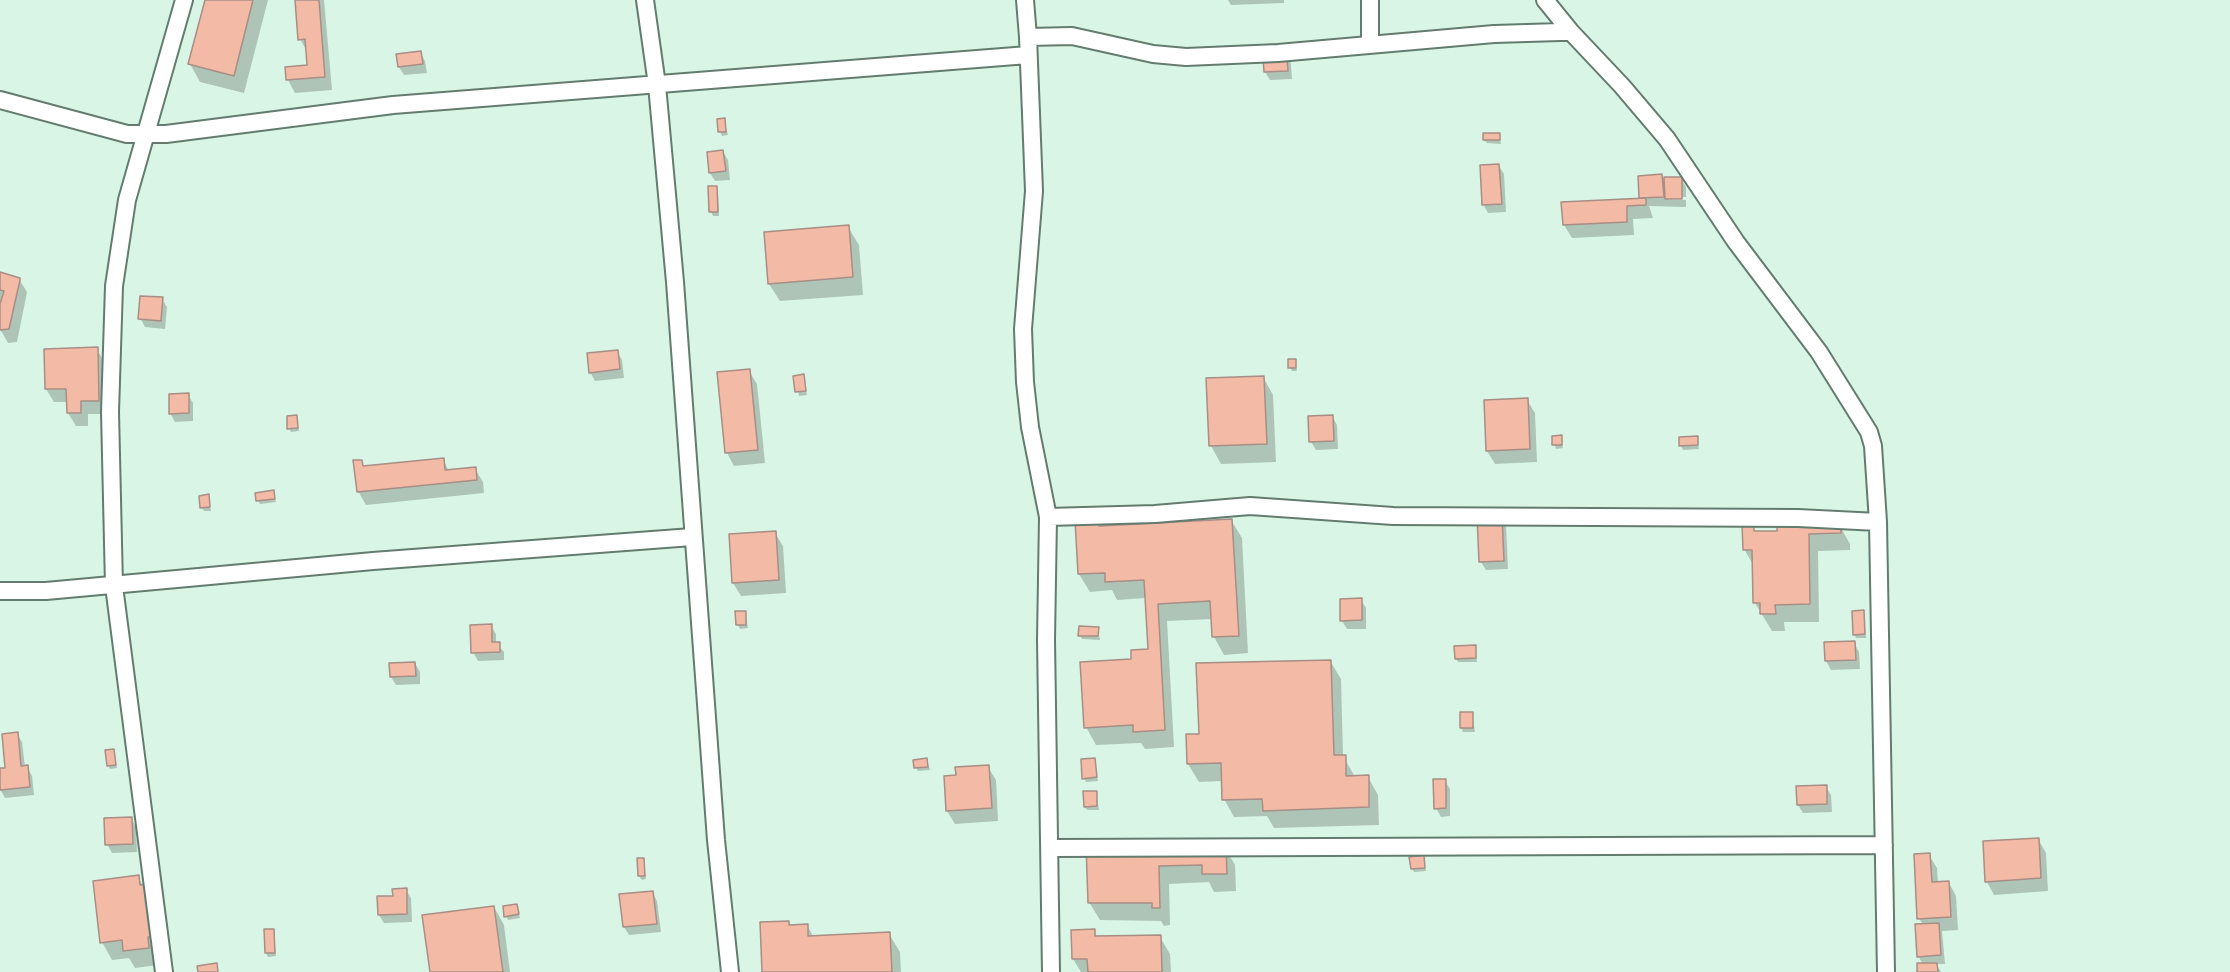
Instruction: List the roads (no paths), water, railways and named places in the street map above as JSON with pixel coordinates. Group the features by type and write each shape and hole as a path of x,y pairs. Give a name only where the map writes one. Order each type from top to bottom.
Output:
{"street":[{"path":"164,972 114,586 110,412 114,286 128,200 184,0"},
{"path":"645,0 657,85 675,282 716,840 730,972"},
{"path":"1025,0 1034,191 1023,328 1024,382 1030,427 1048,517 1046,640 1052,972"},
{"path":"1370,0 1370,45"},
{"path":"1545,0 1667,140 1736,242 1819,352 1863,420 1873,446 1878,522 1886,972"},
{"path":"1028,37 1072,36 1154,54 1186,57 1278,53 1494,34 1571,32"},
{"path":"0,100 115,131 166,134 393,105 1028,55"},
{"path":"1048,517 1155,514 1250,506 1416,516 1798,518 1878,522"},
{"path":"0,591 46,591 114,586 373,561 692,537"},
{"path":"1051,848 1884,846"}]}
